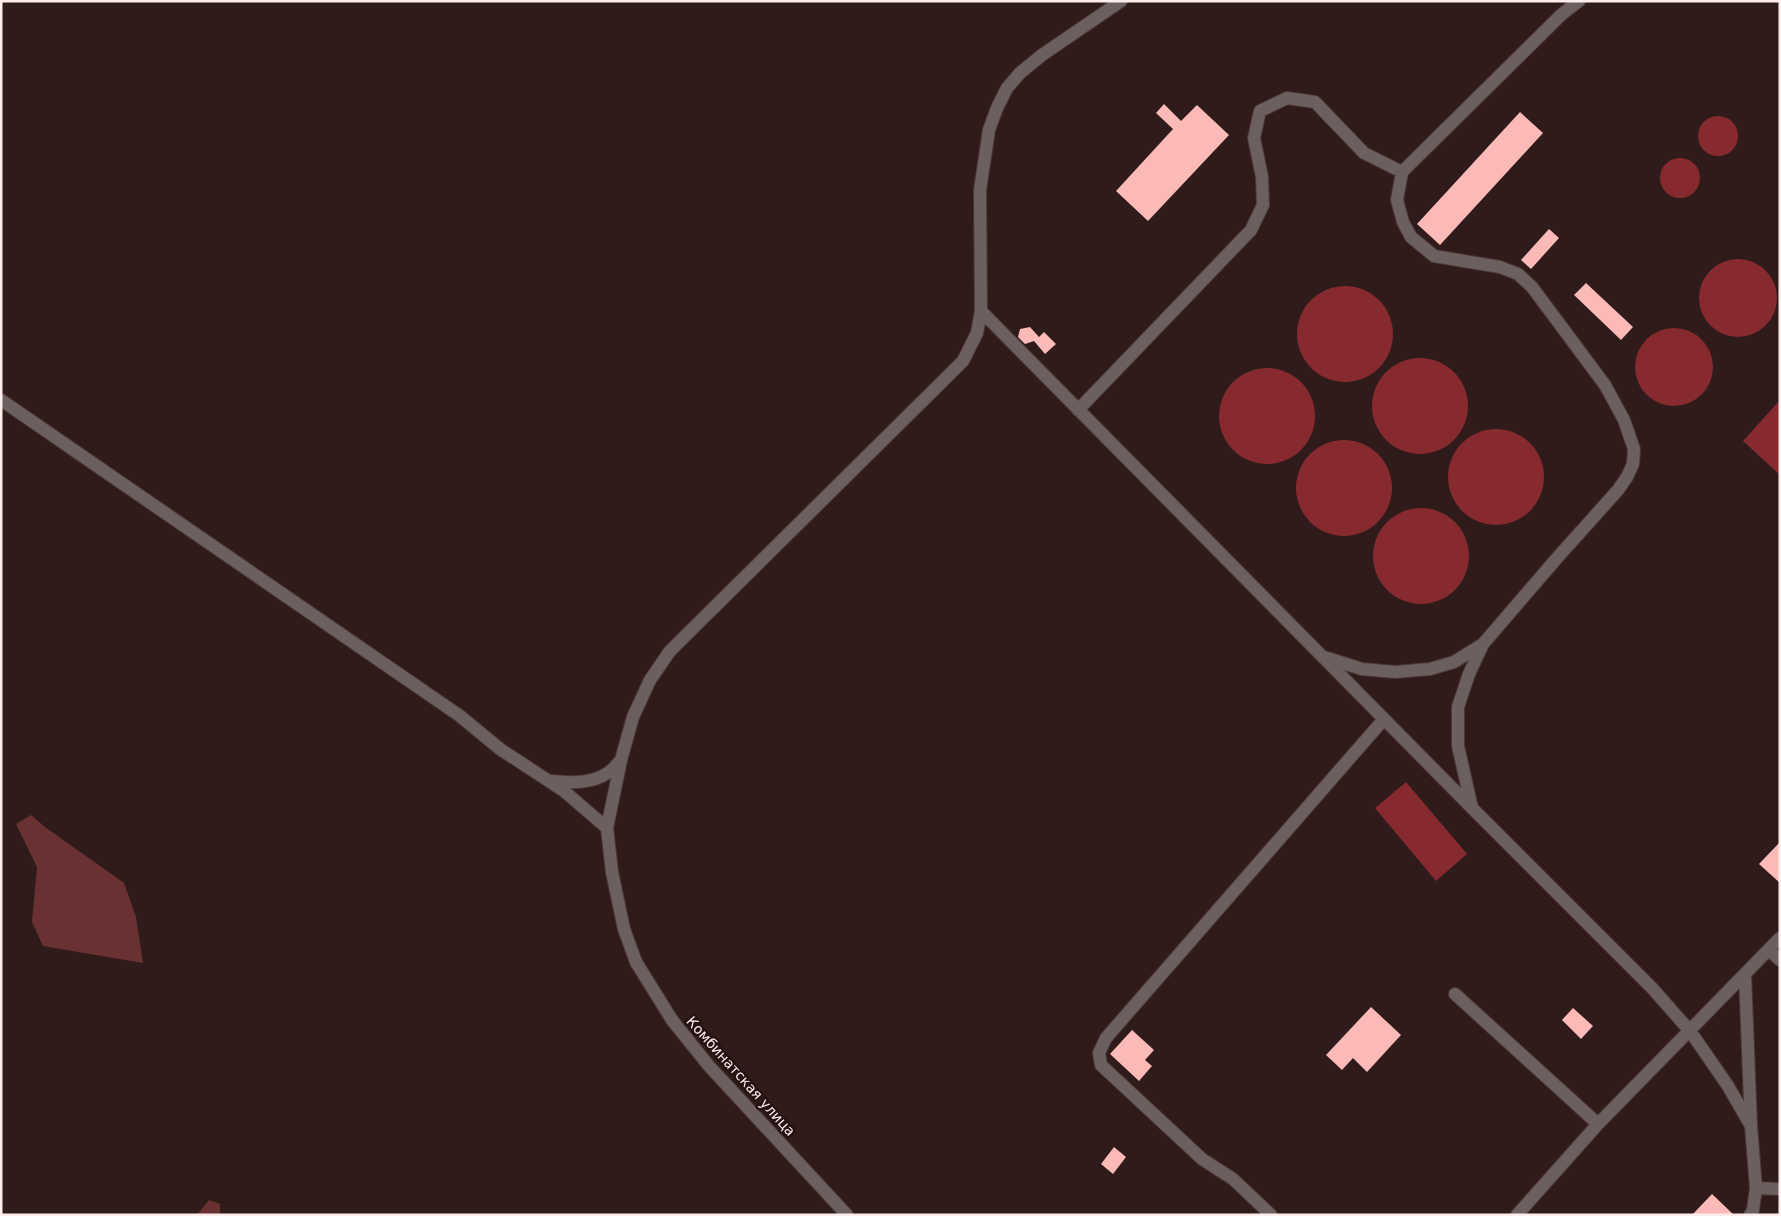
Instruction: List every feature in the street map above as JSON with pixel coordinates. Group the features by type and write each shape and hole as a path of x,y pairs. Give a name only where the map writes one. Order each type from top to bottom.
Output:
{"street":[{"name":"Комбинатская улица","path":"847,1215 710,1066 672,1020 636,962 624,929 612,872 607,828 621,760 633,717 650,680 670,651 963,360 977,333 981,310 980,190 989,130 997,108 1007,88 1020,73 1042,54 1121,1"},
{"path":"1472,808 1458,746 1458,707 1469,674 1483,644 1618,490 1633,464 1634,448 1624,420 1606,386 1532,287 1518,274 1500,268 1434,256 1410,236 1403,222 1397,200 1402,172 1562,14 1579,1"},
{"path":"1078,410 1252,230 1263,205 1262,177 1254,138 1260,111 1287,98 1315,102 1364,153 1402,172"},
{"path":"981,310 1322,657 1652,988 1690,1031 1728,1086 1751,1126"},
{"path":"1,400 460,716 500,748 564,791 607,828"},
{"path":"1322,657 1362,670 1395,672 1430,669 1454,662 1483,644"},
{"path":"1271,1215 1233,1179 1202,1159 1101,1066 1099,1052 1106,1038 1384,719"},
{"path":"548,781 584,781 609,772 621,760"},
{"path":"1517,1215 1598,1124 1780,938"},
{"path":"1769,950 1780,960"},
{"path":"1745,974 1751,1126 1756,1188 1753,1210 1750,1215"},
{"path":"1455,994 1598,1124"},
{"path":"1756,1188 1780,1188"}],"shaded area":[{"path":"1718,116 1732,122 1738,136 1732,150 1718,156 1704,150 1698,136 1704,122"},
{"path":"1680,158 1694,164 1700,178 1694,192 1680,198 1666,192 1660,178 1666,164"},
{"path":"1730,259 1746,259 1760,265 1771,276 1777,290 1777,306 1771,320 1760,331 1746,337 1730,337 1716,331 1705,320 1699,306 1699,290 1705,276 1716,265"},
{"path":"1345,286 1363,289 1379,300 1390,316 1393,334 1390,352 1379,368 1363,379 1345,382 1327,379 1311,368 1300,352 1297,334 1300,316 1311,300 1327,289"},
{"path":"1666,328 1682,328 1696,334 1707,345 1713,359 1713,375 1707,389 1696,400 1682,406 1666,406 1652,400 1641,389 1635,375 1635,359 1641,345 1652,334"},
{"path":"1420,358 1438,361 1454,372 1465,388 1468,406 1465,424 1454,440 1438,451 1420,454 1402,451 1386,440 1375,424 1372,406 1375,388 1386,372 1402,361"},
{"path":"1267,368 1285,371 1301,382 1312,398 1315,416 1312,434 1301,450 1285,461 1267,464 1249,461 1233,450 1222,434 1219,416 1222,398 1233,382 1249,371"},
{"path":"1780,400 1780,475 1743,441"},
{"path":"1496,429 1514,432 1530,443 1541,459 1544,477 1541,495 1530,511 1514,522 1496,525 1478,522 1462,511 1451,495 1448,477 1451,459 1462,443 1478,432"},
{"path":"1344,440 1362,443 1378,454 1389,470 1392,488 1389,506 1378,522 1362,533 1344,536 1326,533 1310,522 1299,506 1296,488 1299,470 1310,454 1326,443"},
{"path":"1421,508 1439,511 1455,522 1466,538 1469,556 1466,574 1455,590 1439,601 1421,604 1403,601 1387,590 1376,574 1373,556 1376,538 1387,522 1403,511"},
{"path":"1406,782 1467,854 1436,881 1375,808"},
{"path":"31,815 124,883 136,917 143,963 43,946 32,922 37,867 16,824"},
{"path":"209,1200 220,1204 220,1215 197,1215"}],"building":[{"path":"1164,104 1181,121 1197,105 1229,135 1148,221 1116,191 1173,129 1156,113"},
{"path":"1520,112 1543,133 1440,245 1417,224"},
{"path":"1549,229 1559,238 1531,269 1521,260"},
{"path":"1586,283 1633,327 1621,340 1574,295"},
{"path":"1030,327 1039,337 1044,332 1056,344 1045,354 1034,341 1025,344 1018,337 1020,329"},
{"path":"1780,842 1780,883 1759,864"},
{"path":"1371,1007 1401,1035 1367,1072 1353,1058 1342,1070 1326,1055"},
{"path":"1573,1008 1593,1026 1581,1039 1562,1020"},
{"path":"1132,1030 1154,1050 1145,1060 1152,1066 1139,1081 1110,1054"},
{"path":"1114,1147 1126,1157 1113,1174 1101,1164"},
{"path":"1712,1194 1734,1215 1692,1215"}]}
